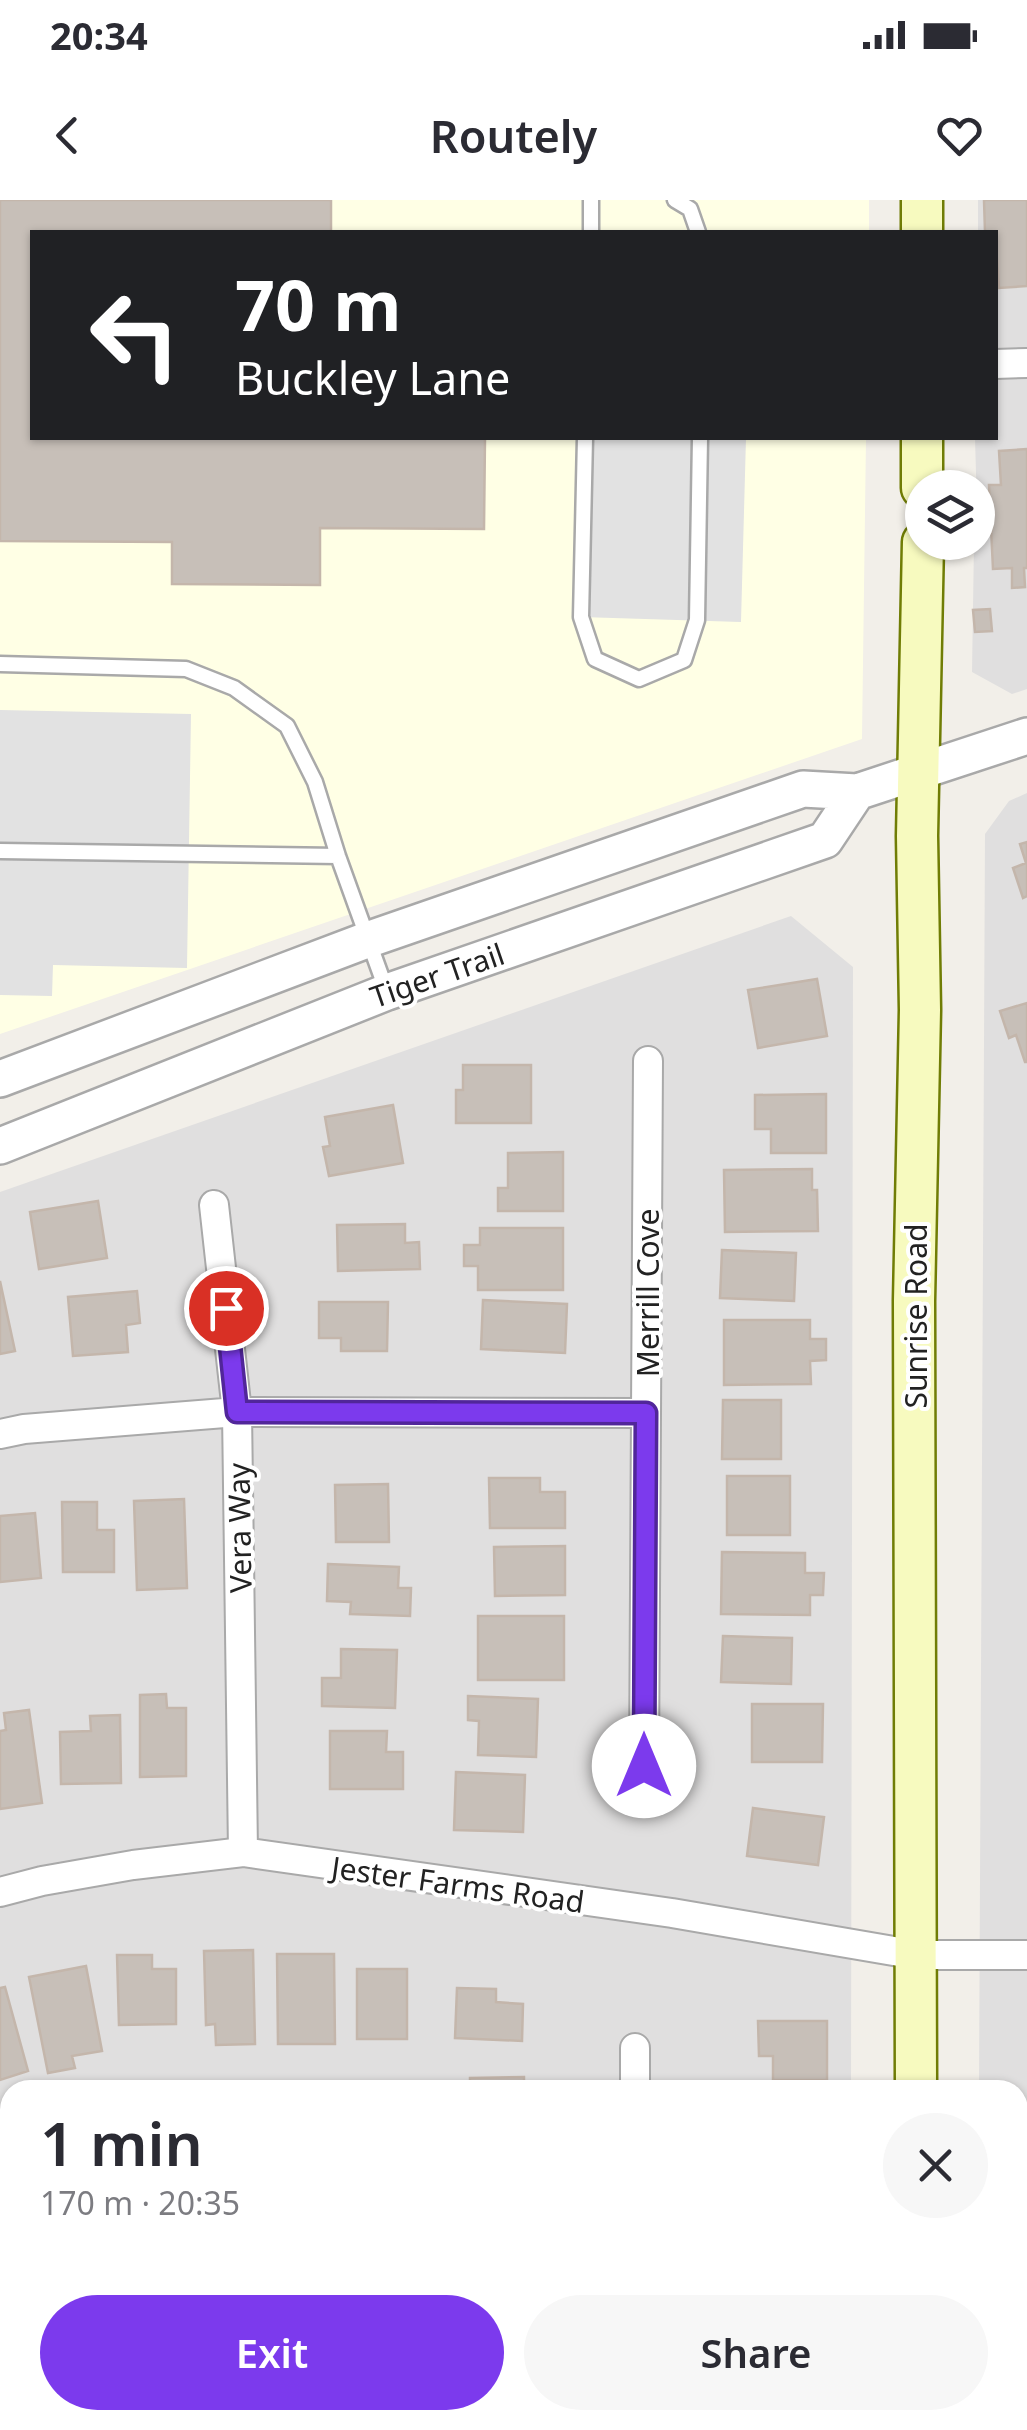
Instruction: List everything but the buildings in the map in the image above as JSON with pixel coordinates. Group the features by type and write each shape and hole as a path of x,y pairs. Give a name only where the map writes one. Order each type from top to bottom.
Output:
{"main road":[{"path":"922,200 922,230"},
{"path":"922,440 922,470"},
{"name":"Sunrise Road","path":"916,2080 914,1302 922,560"}],"street":[{"path":"998,364 1027,363"},
{"name":"Tiger Trail","path":"0,1079 367,940 803,790 857,792 1027,736"},
{"name":"Tiger Trail","path":"0,1146 387,992 825,840 857,792"},
{"name":"Merrill Cove","path":"644,1766 648,1061"},
{"name":"Vera Way","path":"214,1205 237,1412 243,1852"},
{"path":"0,1434 237,1412 646,1413"},
{"name":"Jester Farms Road","path":"0,1892 133,1865 243,1852 672,1913 917,1955 1027,1955"},
{"path":"635,2048 635,2080"}],"lane":[{"path":"591,200 591,230"},
{"path":"675,200 690,209 697,230"},
{"path":"586,440 581,617 595,659 640,680 684,660 697,620 700,440"},
{"path":"0,664 186,669 234,688 286,726 315,782 387,992"},
{"path":"0,851 338,856"}],"shaded area":[{"path":"0,200 869,200 869,230 30,230 30,440 866,440 862,739 0,1034"},
{"path":"978,200 1027,200 1027,689 1012,694 972,672 974,560 995,560 995,470 976,470 975,440 998,440 998,230 978,230"},
{"path":"585,440 746,440 741,622 581,617"},
{"path":"0,710 191,714 187,968 53,965 52,996 0,995"},
{"path":"1027,793 1027,2080 979,2080 985,834 1009,801"},
{"path":"791,916 853,967 851,2080 0,2080 0,1192"}],"route":[{"path":"226,1308 237,1412 646,1413 644,1766"}]}
